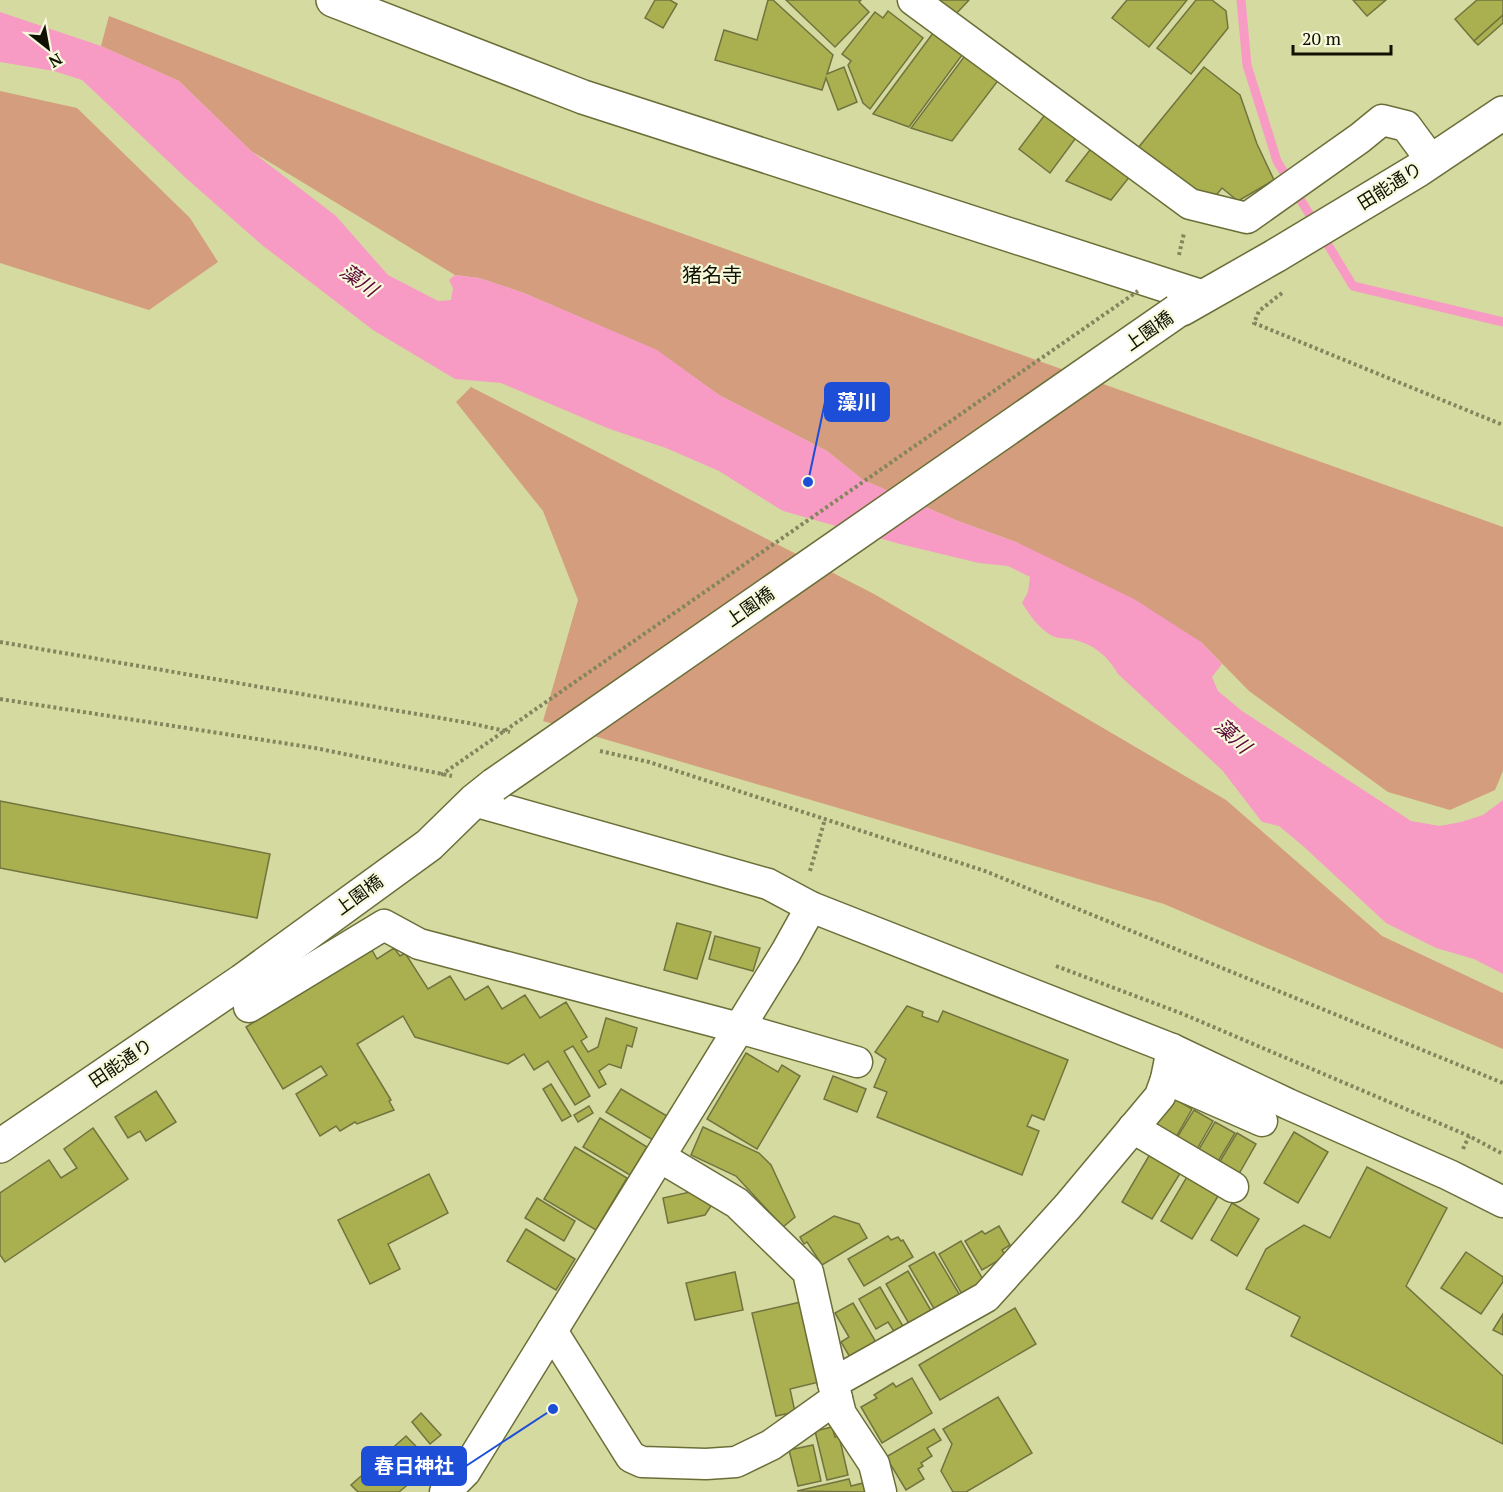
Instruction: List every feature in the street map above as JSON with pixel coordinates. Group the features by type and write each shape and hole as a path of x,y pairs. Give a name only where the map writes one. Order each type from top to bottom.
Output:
{"street":[{"path":"333,0 583,97 1189,304"},
{"path":"913,0 1190,204 1247,218 1382,120 1406,126 1431,160"},
{"name":"田能通り","path":"1275,256 1418,170 1503,113"},
{"name":"上園橋","path":"246,994 429,845 484,793 1189,304 1275,256"},
{"path":"484,793 768,884 811,907 1172,1049 1288,1104 1449,1175 1503,1202"},
{"path":"445,1492 465,1472 786,952 811,907"},
{"path":"246,994 384,925 419,944 739,1028 857,1062"},
{"name":"田能通り","path":"0,1146 246,994"},
{"path":"552,1331 631,1457 642,1462 706,1464 735,1462 771,1445 835,1390 986,1297 1068,1206 1160,1096 1172,1049"},
{"path":"1166,1079 1262,1121"},
{"path":"1133,1128 1233,1187"},
{"path":"660,1156 737,1203 808,1272 842,1414 874,1464 881,1492"}],"path":[{"path":"1178,262 1190,204"},
{"path":"441,775 1138,291"},
{"path":"1284,292 1259,311 1254,323 1503,425"},
{"path":"0,642 470,723 514,733"},
{"path":"0,699 315,748 453,777"},
{"path":"593,750 649,762 986,872 1503,1083"},
{"path":"809,875 825,819"}],"shaded area":[{"path":"109,16 583,198 1503,527 1503,771 1495,790 1450,810 1388,792 1249,691 1201,642 1016,542 958,521 863,480 827,451 719,395 656,350 524,293 479,278 455,275 251,151 179,81 101,46"},
{"path":"0,91 77,108 190,218 218,262 149,310 0,263"},
{"path":"471,387 874,594 1226,800 1382,936 1503,993 1503,1049 1164,904 543,721 578,600 543,511 456,402"}],"water":[{"path":"0,12 101,46 179,81 251,151 336,216 388,275 438,301 451,300 453,288 449,280 455,275 479,278 524,293 657,350 719,395 827,451 863,480 958,521 1016,542 1134,599 1201,642 1222,664 1212,677 1218,691 1242,711 1411,821 1440,826 1461,822 1483,815 1503,800 1503,974 1474,959 1436,948 1386,923 1279,826 1262,822 1222,770 1118,674 1104,656 1079,641 1052,636 1037,624 1022,603 1028,592 1030,577 1008,566 979,563 900,544 783,511 719,471 666,448 607,428 501,383 455,379 373,330 262,245 187,179 82,80 54,71 0,62"}],"building":[{"path":"655,0 670,0 677,4 663,28 645,18"},
{"path":"768,0 773,0 833,55 827,74 844,67 857,102 838,110 826,78 822,90 715,60 724,30 757,40"},
{"path":"786,0 861,0 859,2 869,12 835,47"},
{"path":"938,0 969,0 954,16"},
{"path":"1127,0 1187,0 1149,47 1112,18"},
{"path":"1196,0 1212,0 1226,11 1228,28 1191,74 1157,48"},
{"path":"1353,0 1386,0 1367,16"},
{"path":"1477,0 1503,0 1503,15 1474,41 1455,19"},
{"path":"888,11 923,38 870,109 863,103 848,65 851,61 842,54 875,12 883,18"},
{"path":"1503,15 1503,23 1478,45 1474,41"},
{"path":"936,29 965,51 909,127 873,114"},
{"path":"967,53 1000,78 952,141 911,128"},
{"path":"1204,67 1240,95 1257,144 1274,180 1238,201 1222,188 1213,199 1187,186 1138,148"},
{"path":"1047,112 1078,135 1050,173 1019,149"},
{"path":"1093,146 1131,175 1111,200 1066,181"},
{"path":"0,801 270,854 257,918 0,868"},
{"path":"677,923 711,932 697,979 664,970"},
{"path":"715,936 760,948 753,971 709,959"},
{"path":"394,948 400,956 405,953 428,989 450,976 465,1000 488,986 502,1009 525,995 540,1018 566,1002 587,1037 581,1041 588,1052 598,1047 606,1018 637,1028 632,1047 627,1045 621,1068 609,1064 599,1071 606,1084 599,1088 573,1046 564,1051 590,1096 575,1105 548,1061 534,1070 524,1054 508,1064 415,1037 403,1016 357,1044 391,1100 389,1101 394,1110 357,1124 355,1122 340,1131 336,1126 320,1136 296,1094 327,1075 321,1066 283,1089 246,1027 372,950 377,959"},
{"path":"907,1006 923,1012 922,1016 938,1022 943,1011 1068,1060 1044,1120 1032,1115 1027,1126 1039,1131 1022,1175 877,1117 887,1092 874,1087 886,1059 875,1052"},
{"path":"746,1053 778,1072 782,1065 800,1076 757,1149 707,1119"},
{"path":"833,1076 866,1089 857,1112 824,1099"},
{"path":"551,1084 571,1116 562,1121 543,1089"},
{"path":"621,1089 667,1116 653,1140 606,1112"},
{"path":"156,1091 176,1122 146,1141 140,1131 128,1138 115,1117"},
{"path":"1173,1098 1192,1109 1172,1144 1152,1132"},
{"path":"589,1106 593,1113 578,1122 574,1115"},
{"path":"1194,1110 1213,1121 1193,1156 1173,1144"},
{"path":"600,1118 647,1147 630,1175 583,1147"},
{"path":"1215,1122 1235,1133 1214,1168 1195,1156"},
{"path":"703,1127 759,1153 771,1165 795,1217 783,1227 736,1176 691,1155"},
{"path":"93,1128 128,1179 5,1262 0,1255 0,1193 49,1160 61,1178 77,1168 64,1149"},
{"path":"1294,1132 1328,1152 1298,1203 1264,1183"},
{"path":"1237,1133 1256,1144 1236,1179 1216,1168"},
{"path":"575,1147 627,1178 596,1230 544,1199"},
{"path":"1153,1149 1184,1167 1152,1219 1122,1202"},
{"path":"1367,1167 1447,1208 1406,1286 1503,1376 1503,1444 1291,1336 1300,1317 1246,1289 1266,1249 1304,1225 1330,1238"},
{"path":"1191,1170 1223,1188 1192,1239 1161,1221"},
{"path":"429,1174 448,1213 388,1244 400,1269 370,1284 338,1220"},
{"path":"690,1192 711,1206 705,1215 668,1223 663,1198"},
{"path":"537,1198 575,1221 564,1241 525,1218"},
{"path":"1232,1203 1259,1219 1237,1256 1211,1240"},
{"path":"834,1216 859,1224 867,1238 822,1265 807,1242 804,1244 800,1237"},
{"path":"999,1226 1010,1245 1002,1250 1006,1256 982,1270 965,1241 982,1231 985,1234"},
{"path":"526,1229 575,1259 556,1290 507,1261"},
{"path":"888,1236 891,1240 898,1237 901,1241 903,1240 913,1257 864,1286 848,1259"},
{"path":"961,1241 985,1283 963,1296 939,1254"},
{"path":"934,1252 961,1297 936,1312 909,1266"},
{"path":"1466,1252 1503,1277 1503,1282 1481,1314 1441,1288"},
{"path":"908,1271 933,1314 911,1327 886,1284"},
{"path":"735,1272 743,1310 695,1320 686,1283"},
{"path":"880,1287 904,1328 895,1333 888,1322 876,1329 859,1299"},
{"path":"801,1302 819,1382 790,1389 795,1412 776,1416 752,1313"},
{"path":"853,1303 877,1344 851,1359 841,1342 849,1337 835,1313"},
{"path":"1015,1308 1036,1344 940,1400 919,1365"},
{"path":"1503,1314 1503,1335 1493,1330"},
{"path":"912,1378 932,1413 882,1443 861,1407 877,1398 874,1395 893,1383 896,1387"},
{"path":"998,1397 1032,1453 966,1492 953,1492 941,1471 952,1444 943,1429"},
{"path":"421,1413 441,1435 430,1444 412,1422"},
{"path":"832,1427 835,1437 839,1436 848,1475 827,1480 815,1431"},
{"path":"934,1429 941,1440 927,1448 932,1456 921,1463 923,1466 918,1469 924,1479 906,1490 886,1457"},
{"path":"406,1436 434,1465 419,1479 417,1477 399,1492 358,1492 351,1485"},
{"path":"813,1445 821,1481 798,1486 789,1450"},
{"path":"849,1479 851,1486 863,1483 865,1492 797,1491"}],"waterway":[{"path":"1241,0 1247,65 1277,161 1353,286 1503,322"}],"place":[{"name":"藻川","path":"808,482"},
{"name":"春日神社","path":"553,1409"}],"district":[{"name":"猪名寺","path":"712,275"}]}
